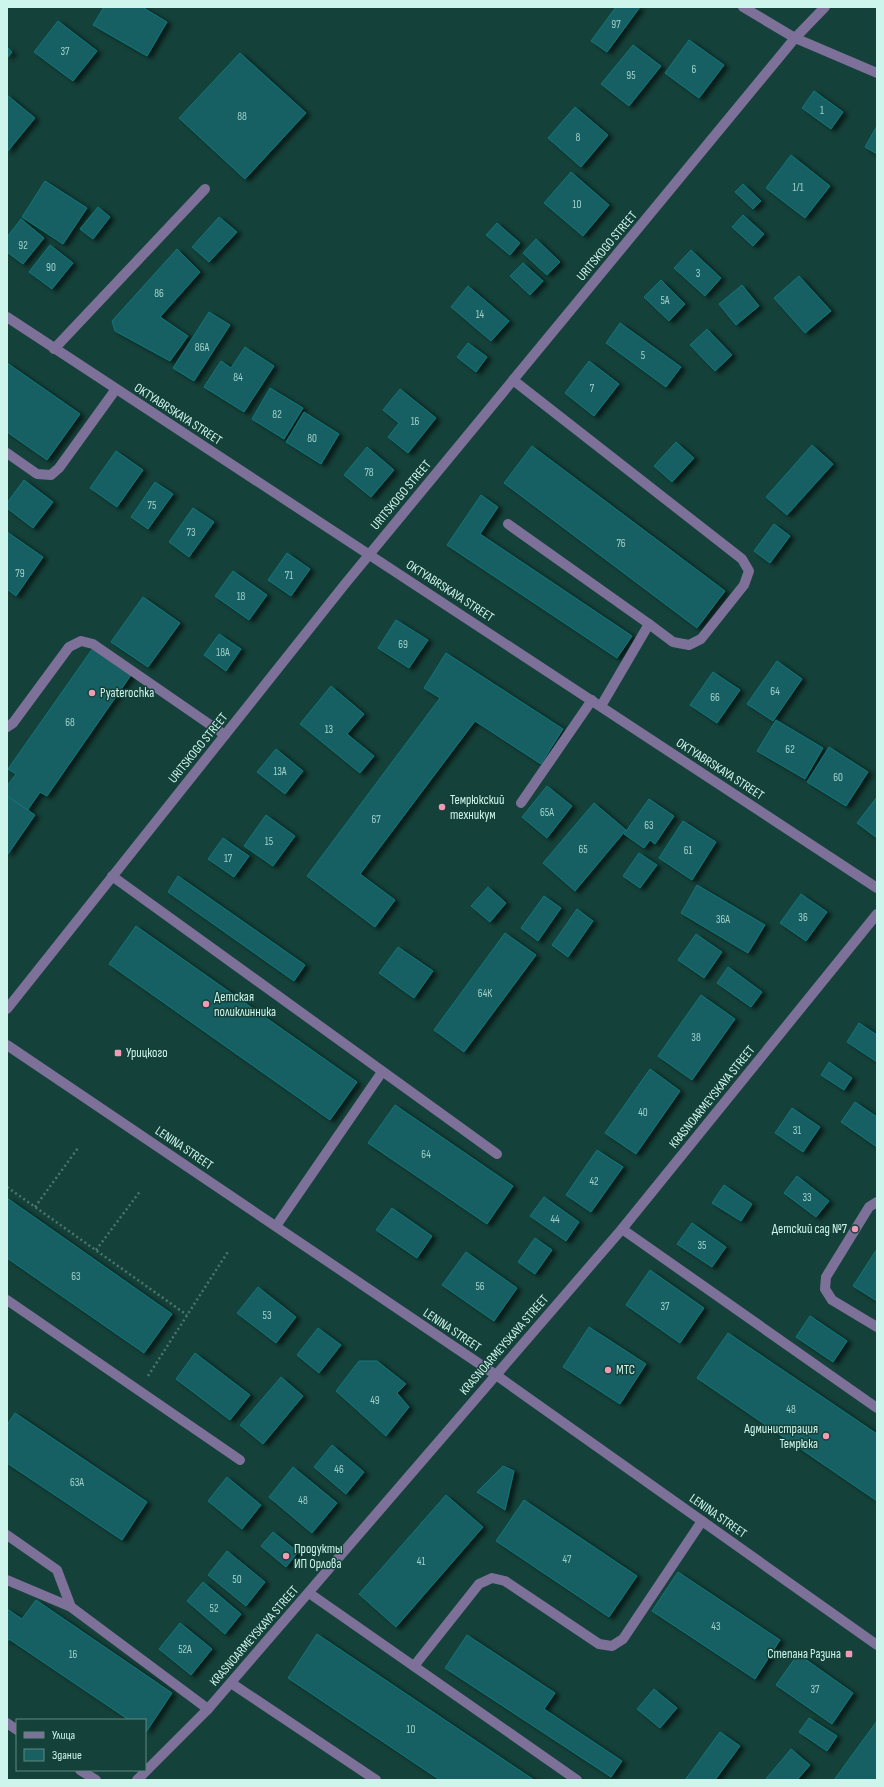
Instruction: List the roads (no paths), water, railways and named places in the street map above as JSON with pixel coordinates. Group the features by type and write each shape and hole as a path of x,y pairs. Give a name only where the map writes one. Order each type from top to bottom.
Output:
{"street":[{"path":"743,7 795,38 877,73"},
{"name":"URITSKOGO STREET","path":"7,1009 369,554 795,38 825,7"},
{"path":"54,349 205,189"},
{"name":"OKTYABRSKAYA STREET","path":"7,317 877,888"},
{"path":"508,524 673,642 689,645 701,639 744,585 749,571 742,559 513,380"},
{"path":"7,453 37,474 50,475 59,468 116,389"},
{"path":"601,706 649,624"},
{"path":"7,727 13,723 69,648 81,641 93,644 225,735"},
{"path":"521,803 592,700"},
{"path":"112,876 497,1154"},
{"name":"KRASNOARMEYSKAYA STREET","path":"137,1780 208,1709 231,1683 436,1443 622,1229 877,914"},
{"name":"LENINA STREET","path":"7,1045 496,1375 877,1645"},
{"path":"276,1226 382,1072"},
{"path":"877,1202 869,1206 826,1276 825,1289 832,1300 877,1328"},
{"path":"622,1229 877,1408"},
{"path":"7,1300 240,1460"},
{"path":"414,1666 478,1584 492,1578 505,1581 600,1644 612,1646 623,1639 702,1521"},
{"path":"7,1535 57,1570 71,1607"},
{"path":"7,1580 71,1607 208,1709"},
{"path":"309,1593 577,1780"},
{"path":"231,1683 376,1780"},
{"path":"7,1723 16,1729"},
{"path":"82,1771 96,1780"}],"place":[{"name":"Pyaterochka","path":"92,693"},
{"name":"Темрюкский техникум","path":"442,807"},
{"name":"Детская поликлинника","path":"206,1004"},
{"name":"Урицкого","path":"118,1053"},
{"name":"Детский сад №7","path":"855,1229"},
{"name":"МТС","path":"608,1370"},
{"name":"Администрация Темрюка","path":"826,1436"},
{"name":"Продукты ИП Орлова","path":"286,1556"},
{"name":"Степана Разина","path":"849,1654"}]}
